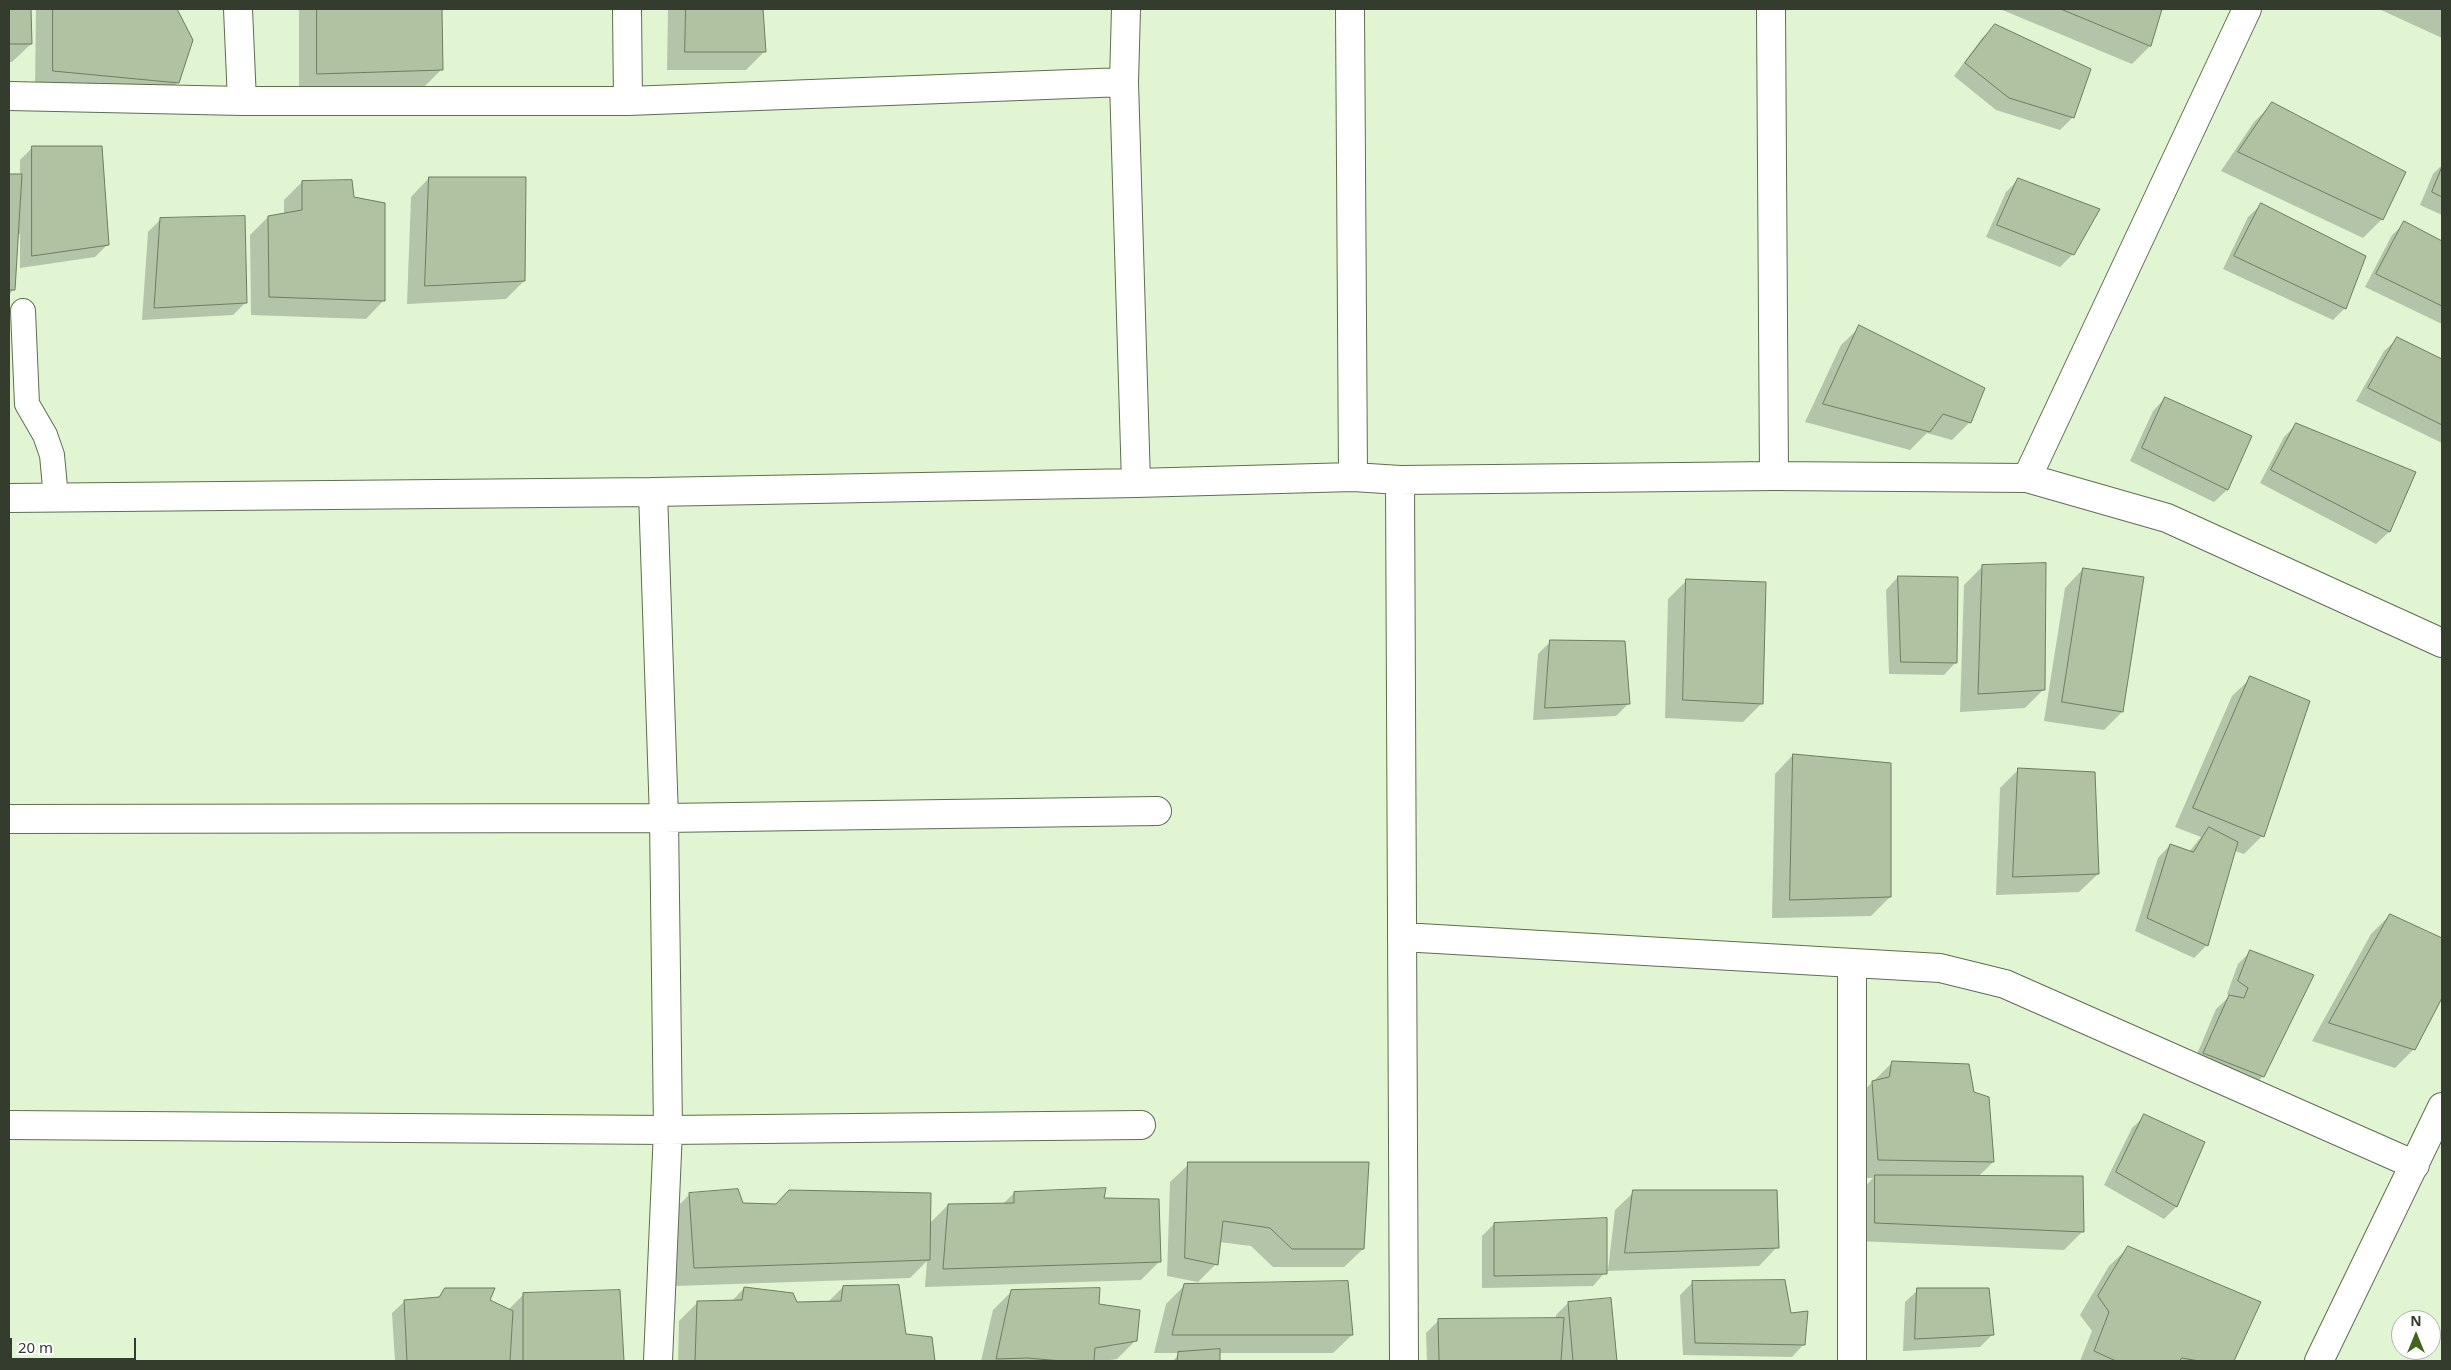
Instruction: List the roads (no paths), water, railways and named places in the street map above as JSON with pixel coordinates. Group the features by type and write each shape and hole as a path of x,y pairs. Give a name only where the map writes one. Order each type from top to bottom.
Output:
{"street":[{"path":"238,9 242,101"},
{"path":"628,9 628,101"},
{"path":"1126,9 1124,82 1136,484"},
{"path":"1350,9 1353,476"},
{"path":"1771,9 1774,476"},
{"path":"2028,478 2247,9"},
{"path":"9,96 242,101 628,101 1124,82"},
{"path":"9,498 653,492 1136,484 1353,476 1400,480 1774,476 2028,478 2167,518 2441,638"},
{"path":"1400,480 1404,1361"},
{"path":"653,492 664,818 668,1130 658,1361"},
{"path":"9,819 664,818 1157,812"},
{"path":"1402,937 1940,968 2005,984 2415,1165"},
{"path":"1852,964 1852,1361"},
{"path":"2319,1361 2442,1108"},
{"path":"9,1126 668,1130 1140,1125"}],"lane":[{"path":"23,311 27,404 45,435 52,455 56,498"}]}
